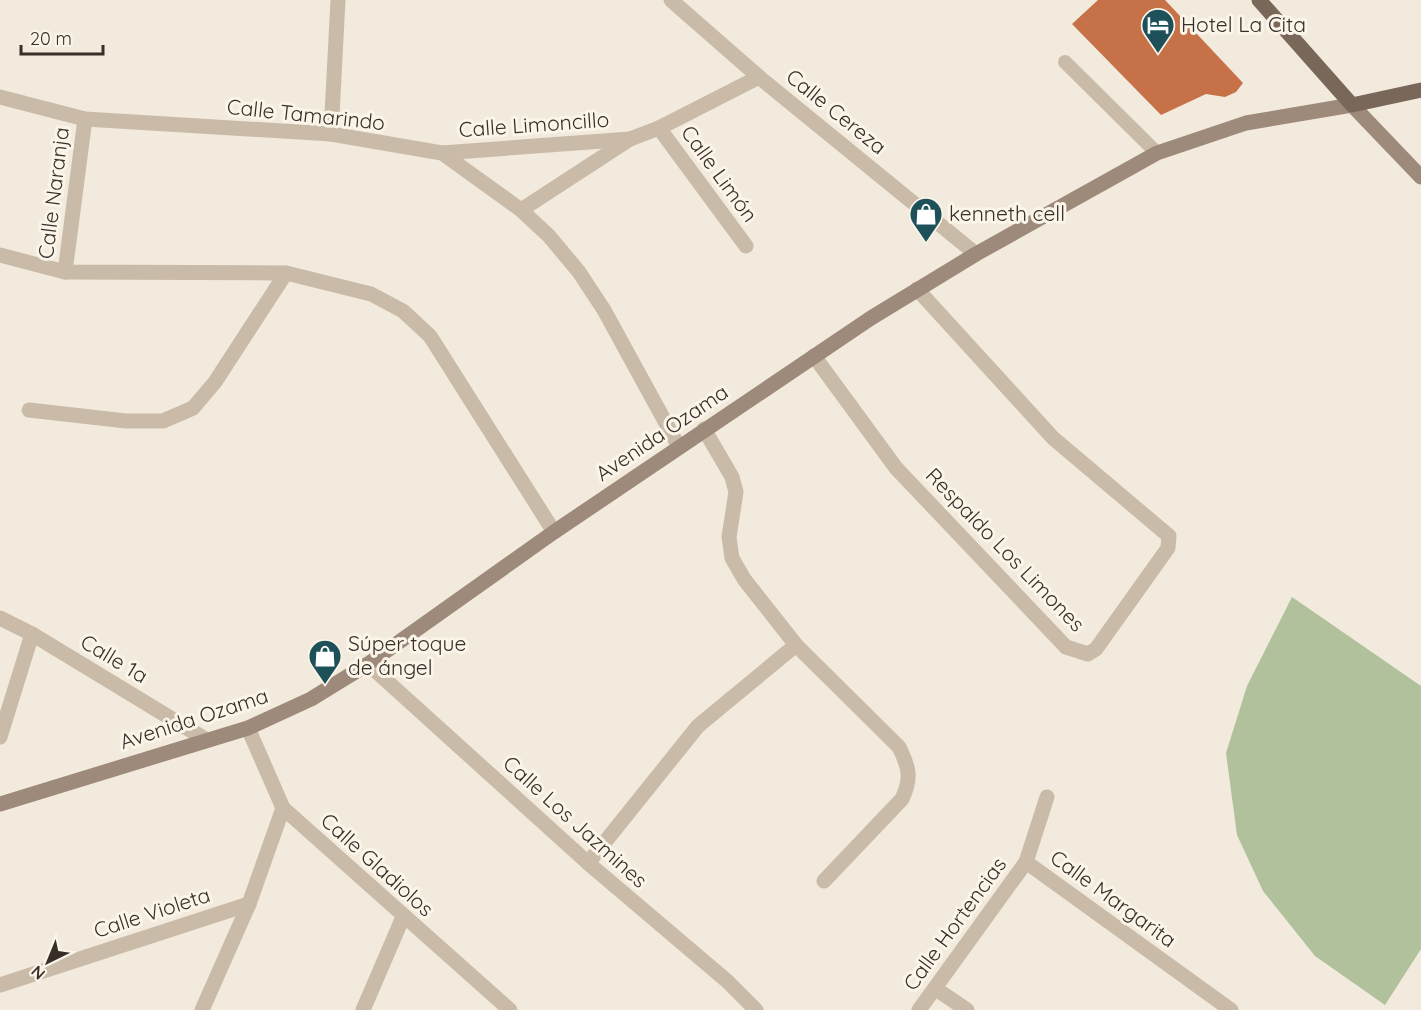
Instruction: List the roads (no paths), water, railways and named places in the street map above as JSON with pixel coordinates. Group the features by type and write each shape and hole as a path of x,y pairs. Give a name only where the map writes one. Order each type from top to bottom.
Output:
{"main road":[{"path":"1258,0 1352,105 1421,90"}],"street":[{"path":"331,134 338,0"},
{"name":"Calle Cereza","path":"671,0 759,76 976,254"},
{"name":"Calle Limoncillo","path":"521,210 630,139 659,128 759,76"},
{"name":"Calle Tamarindo","path":"0,97 85,119 331,134 442,153 521,210 549,236 604,310 679,447"},
{"path":"1352,105 1421,177"},
{"name":"Avenida Ozama","path":"0,804 205,739 248,728 311,699 368,664 704,429 917,289 976,254 1157,153 1246,123 1352,105"},
{"name":"Calle Naranja","path":"65,272 85,119"},
{"name":"Calle Limón","path":"659,128 746,246"},
{"name":"Calle Limoncillo","path":"442,153 630,139"},
{"path":"0,255 65,272 286,273 371,294 403,311 430,336 554,532"},
{"path":"29,410 126,421 163,421 193,408 215,382 286,273"},
{"name":"Respaldo Los Limones","path":"814,356 896,468 1066,647 1088,654 1096,649 1168,548 1169,536 1053,438 917,289"},
{"path":"704,429 732,477 736,492 729,537 732,558 744,579 796,645 899,747 909,766 910,783 902,799 824,881"},
{"name":"Calle 1a","path":"0,618 32,634 205,739"},
{"path":"0,737 32,634"},
{"path":"588,863 698,726 796,645"},
{"name":"Calle Los Jazmines","path":"368,664 588,863 727,981 756,1010"},
{"name":"Calle Gladiolos","path":"248,728 283,808 510,1010"},
{"name":"Calle Margarita","path":"1047,797 1026,862 1231,1010"},
{"path":"202,1010 249,904 283,808"},
{"name":"Calle Hortencias","path":"919,1010 1026,862"},
{"name":"Calle Violeta","path":"0,985 249,904"},
{"path":"363,1010 403,916"},
{"path":"936,989 967,1010"}],"lane":[{"path":"1065,62 1157,153"}],"place":[{"name":"Hotel La Cita","path":"1158,54"},
{"name":"kenneth cell","path":"926,243"},
{"name":"Súper toque de ángel","path":"325,685"}]}
